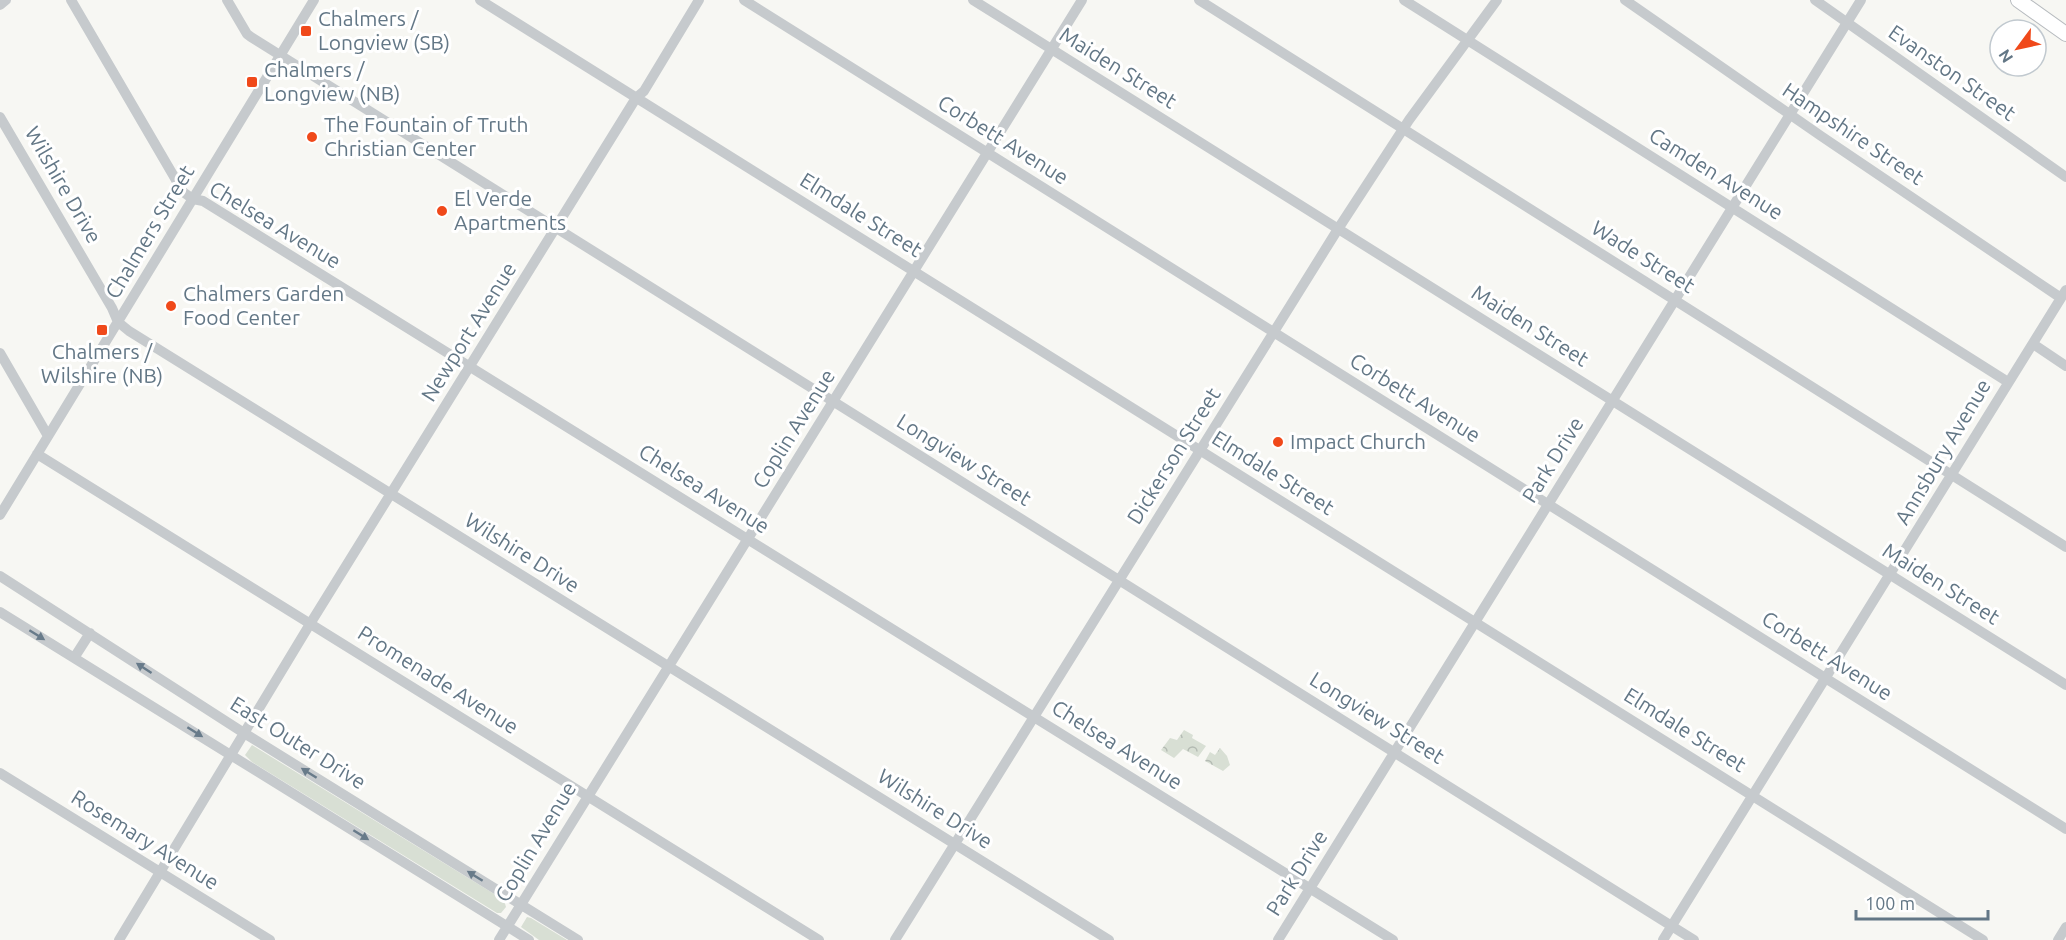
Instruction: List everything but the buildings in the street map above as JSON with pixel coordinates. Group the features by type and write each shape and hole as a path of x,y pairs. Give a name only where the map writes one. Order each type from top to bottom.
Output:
{"main road":[{"path":"2018,0 2066,34"}],"street":[{"path":"0,5 6,0"},
{"name":"Chelsea Avenue","path":"71,0 183,192 193,199 203,201 1393,940"},
{"name":"Longview Street","path":"227,0 247,34 1695,940"},
{"name":"Chalmers Street","path":"0,515 314,0"},
{"name":"Elmdale Street","path":"480,0 1983,940"},
{"name":"Newport Avenue","path":"231,755 636,98 644,91 699,0"},
{"name":"Corbett Avenue","path":"744,0 2066,829"},
{"name":"Maiden Street","path":"973,0 2066,685"},
{"name":"Coplin Avenue","path":"499,940 1082,0"},
{"name":"Wade Street","path":"1198,0 2066,547"},
{"name":"Camden Avenue","path":"1404,0 2008,382"},
{"name":"Dickerson Street","path":"895,940 1338,229 1403,129 1497,0"},
{"name":"Hampshire Street","path":"1626,0 1790,115 2064,294"},
{"name":"Evanston Street","path":"1815,0 2066,177"},
{"name":"Park Drive","path":"1278,940 1861,0"},
{"name":"Wilshire Drive","path":"0,117 118,322 129,331 1109,940"},
{"name":"Annsbury Avenue","path":"1663,940 2064,294"},
{"path":"2033,344 2066,366"},
{"path":"0,353 48,436"},
{"name":"Promenade Avenue","path":"37,454 819,940"},
{"name":"East Outer Drive","path":"0,578 90,633 244,733 578,940"},
{"path":"0,612 530,940"},
{"path":"74,658 90,633"},
{"path":"119,940 231,755"},
{"name":"Rosemary Avenue","path":"0,773 270,940"},
{"path":"2058,940 2066,927"}],"green space":[{"path":"1184,730 1206,746 1198,757 1183,749 1174,758 1161,750 1170,738 1177,740"},
{"path":"252,745 504,900 506,907 501,913 497,913 252,762 245,755"},
{"path":"1220,748 1227,756 1230,765 1223,771 1205,761 1210,752 1215,755"},
{"path":"527,917 567,940 539,940 521,927"}],"place":[{"name":"Chalmers / Longview (SB)","path":"306,31"},
{"name":"Chalmers / Longview (NB)","path":"252,82"},
{"name":"The Fountain of Truth Christian Center","path":"312,137"},
{"name":"El Verde Apartments","path":"442,211"},
{"name":"Chalmers Garden Food Center","path":"171,306"},
{"name":"Chalmers / Wilshire (NB)","path":"102,330"},
{"name":"Impact Church","path":"1278,442"}]}
